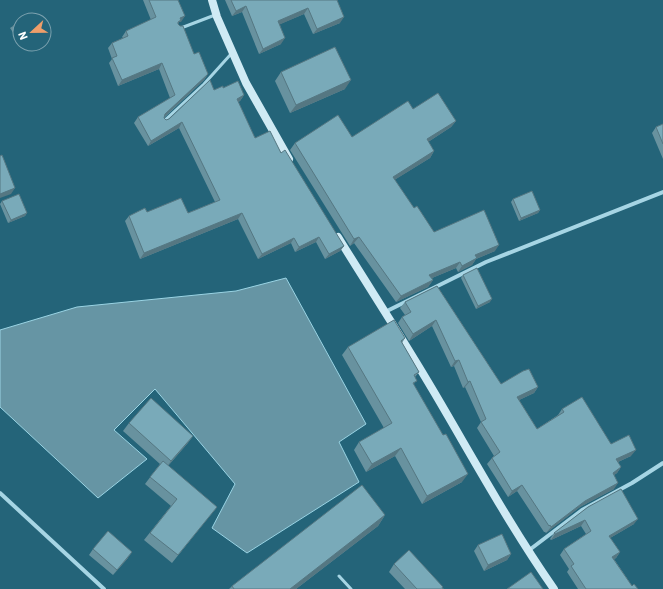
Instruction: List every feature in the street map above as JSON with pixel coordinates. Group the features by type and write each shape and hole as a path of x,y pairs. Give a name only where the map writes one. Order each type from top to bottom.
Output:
{"street":[{"path":"212,0 216,14 246,83 294,167"},
{"path":"385,312 486,262 663,192"},
{"path":"334,232 434,391 474,462 528,552 554,589"},
{"path":"528,552 582,510 632,483 663,463"},
{"path":"0,494 104,589"}],"lane":[{"path":"177,29 216,14"},
{"path":"163,122 204,84 233,53"},
{"path":"339,576 351,589"}],"water":[{"path":"286,278 366,424 339,442 359,482 247,553 212,528 235,484 155,389 114,430 147,459 98,498 0,407 0,330 77,307 236,291"}],"building":[{"path":"149,0 178,0 185,16 180,18 181,20 178,24 183,26 194,54 199,52 208,74 165,114 164,118 166,120 169,119 210,80 214,90 223,86 223,88 238,81 244,95 237,99 255,138 270,131 281,153 285,150 344,246 329,254 319,237 299,247 294,238 262,254 242,213 144,253 129,216 145,208 147,212 181,198 188,213 220,200 182,122 151,141 138,117 175,95 162,63 122,80 112,58 117,56 112,43 128,36 126,31 156,17"},
{"path":"231,0 337,0 344,17 317,29 308,8 278,21 285,38 263,49 246,6 236,11"},
{"path":"335,47 351,80 296,105 281,72"},
{"path":"438,93 456,121 427,139 434,151 393,177 414,208 417,206 434,232 484,210 499,245 475,255 477,258 462,266 460,262 429,275 433,280 401,296 359,237 354,239 295,143 338,115 352,137 408,101 413,109"},
{"path":"663,124 663,144 656,127"},
{"path":"2,155 15,188 0,194 0,156"},
{"path":"532,191 540,210 521,218 513,199"},
{"path":"19,194 27,213 11,220 2,201"},
{"path":"477,268 492,299 478,306 463,275"},
{"path":"437,286 501,384 529,369 538,387 517,397 537,429 564,412 562,409 582,397 611,444 629,435 636,450 616,459 621,467 613,473 618,483 585,501 551,527 522,485 512,491 492,458 500,452 481,422 486,419 470,381 468,382 459,360 455,361 436,320 413,334 402,317 411,312 405,302"},
{"path":"394,320 405,338 401,341 419,372 414,375 417,381 413,383 443,435 446,434 468,474 427,496 401,448 372,464 359,442 392,423 348,347"},
{"path":"151,398 193,436 171,461 129,423"},
{"path":"163,461 217,507 178,555 150,533 177,499 150,477"},
{"path":"362,485 385,515 290,589 234,589 232,586"},
{"path":"621,489 638,519 609,536 620,552 612,557 632,586 634,584 638,589 586,589 571,566 574,564 564,549 591,531 585,520 555,534 554,533 588,507"},
{"path":"108,531 132,552 117,570 93,549"},
{"path":"502,534 511,554 488,565 478,545"},
{"path":"409,550 443,587 443,589 417,589 394,564"},
{"path":"531,572 543,589 507,589"}]}
